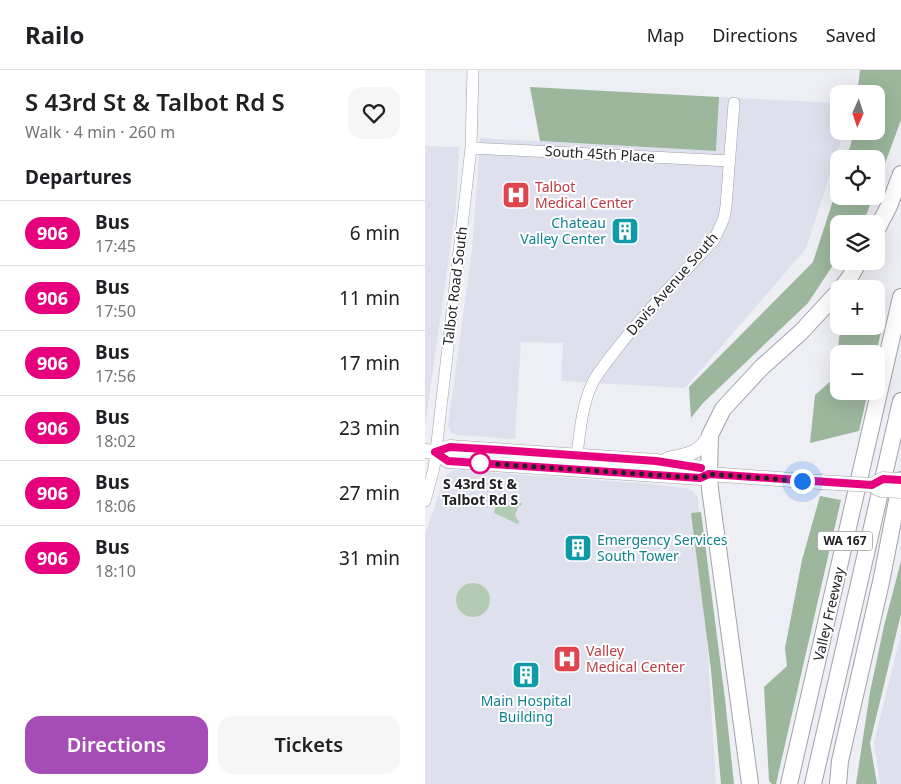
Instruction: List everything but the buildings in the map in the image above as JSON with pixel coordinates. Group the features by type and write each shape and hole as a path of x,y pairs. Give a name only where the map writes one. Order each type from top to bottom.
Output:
{"highway":[{"path":"884,215 901,174"},
{"name":"Valley Freeway","path":"789,784 901,297"},
{"path":"750,784 709,474 711,456 710,435 718,416 728,401 801,332 830,301"},
{"path":"797,784 901,328"},
{"name":"Valley Freeway","path":"813,784 901,401"},
{"path":"838,784 840,761 881,582 901,480"}],"main road":[{"path":"656,461 691,454 704,446 710,435"},
{"path":"430,451 450,447 656,461 701,468 709,474"},
{"path":"430,451 448,461 700,478 709,474 872,485 881,490 901,491"},
{"path":"872,485 883,479 901,480"}],"street":[{"name":"Talbot Road South","path":"425,501 432,474 430,451 471,148 473,70"},
{"name":"Davis Avenue South","path":"577,455 587,399 600,371 631,332 714,240 724,218 734,103"},
{"name":"South 45th Place","path":"471,148 730,161"}],"shaded area":[{"path":"719,97 830,103 830,140 841,140 838,150 830,150 830,174 806,249 685,388 561,381 563,343 521,342 515,439 452,433 448,426 472,249 480,138 716,151"},
{"path":"425,146 459,147 456,208 425,427"},
{"name":"Valley Medical Center","path":"457,470 652,484 685,488 693,491 698,498 716,784 425,784 425,534 446,475"},
{"path":"901,633 901,784 880,784 874,743"}],"green space":[{"path":"860,70 901,70 901,120 885,164 885,150 849,150 852,140 885,140 885,85 858,85"},
{"path":"530,87 719,97 716,151 540,141"},
{"path":"832,205 870,205 866,215 830,215 830,270 808,303 703,403 691,418 689,387 813,262"},
{"path":"840,335 880,335 878,345 838,345"},
{"path":"830,382 830,400 866,400 859,431 810,443 815,395"},
{"path":"820,496 841,500 776,784 772,784 769,781 764,687 787,666 785,648 802,560"},
{"path":"522,503 521,506 519,505 515,515 519,522 518,524 494,513 495,507"},
{"path":"701,512 734,784 721,784 711,670 691,513"},
{"path":"901,561 901,614 870,743 877,784 856,784 870,692 884,626"},
{"path":"473,583 485,588 490,600 485,612 473,617 461,612 456,600 461,588"}],"bus line":[{"name":"906","path":"701,468 656,461 500,450 450,447 435,452 448,461 700,478 709,474 872,485 883,479 901,480"}],"place":[{"name":"Talbot Medical Center","path":"516,195"},
{"name":"Chateau Valley Center","path":"625,231"},
{"name":"S 43rd St & Talbot Rd S","path":"480,463"},
{"name":"Emergency Services South Tower","path":"578,548"},
{"name":"Valley Medical Center","path":"567,659"},
{"name":"Main Hospital Building","path":"526,675"}],"route":[{"path":"480,463 700,478 709,474 802,481"}]}
